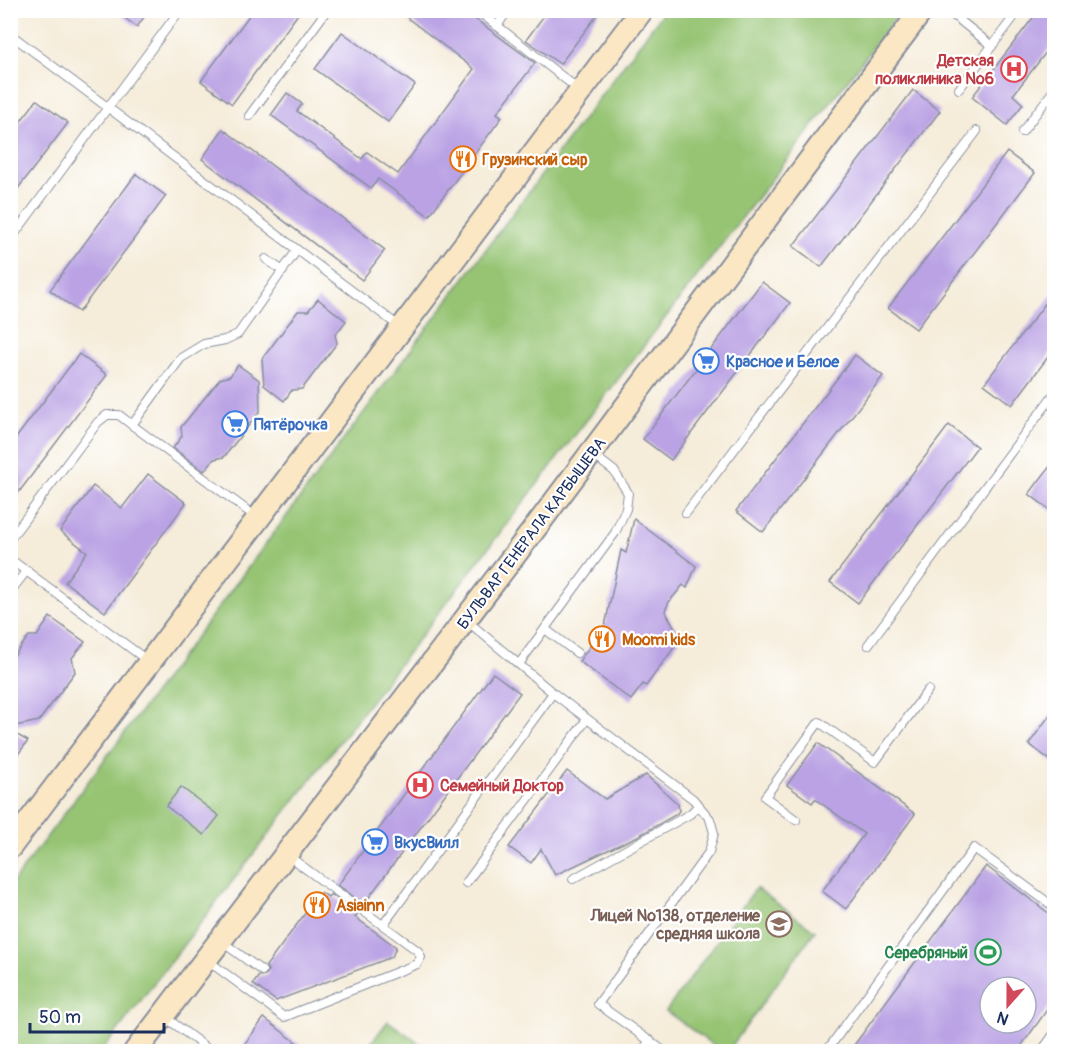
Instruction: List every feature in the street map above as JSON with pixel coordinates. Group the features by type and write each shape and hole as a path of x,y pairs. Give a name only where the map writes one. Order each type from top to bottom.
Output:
{"street":[{"path":"10,847 642,10"},
{"name":"БУЛЬВАР ГЕНЕРАЛА КАРБЫШЕВА","path":"135,1052 465,620 922,10"}],"lane":[{"path":"10,240 180,10"},
{"path":"249,116 327,10"},
{"path":"477,10 582,92"},
{"path":"497,26 508,10"},
{"path":"946,10 992,46"},
{"path":"959,89 1019,10"},
{"path":"10,34 401,328"},
{"path":"1022,132 1054,90"},
{"path":"686,513 977,131"},
{"path":"132,425 181,358 204,344 225,340 238,334 297,250"},
{"path":"266,259 283,271"},
{"path":"868,645 1054,394"},
{"path":"10,539 98,422 107,415 119,415 258,518"},
{"path":"519,664 615,533 626,510 628,493 614,471 591,453"},
{"path":"10,572 14,561 150,662"},
{"path":"10,592 27,570"},
{"path":"465,620 553,693 699,805 710,819 714,832 709,852 598,1004 665,1052"},
{"path":"545,629 577,653"},
{"path":"796,820 765,797 819,722 875,762 928,690"},
{"path":"383,925 553,693"},
{"path":"466,883 586,719"},
{"path":"573,879 692,813 699,805"},
{"path":"826,1052 974,848 1054,907"},
{"path":"206,959 284,1017 417,964 421,957 418,951 286,854"},
{"path":"220,940 262,971"},
{"path":"163,1015 212,1052"},
{"path":"1041,1052 1054,1034"},
{"path":"642,1052 650,1041"}],"green space":[{"path":"664,11 901,11 102,1051 11,1051 10,886"},
{"path":"756,888 815,931 728,1051 721,1051 666,1011"},
{"path":"388,1021 430,1051 365,1051"}],"building":[{"path":"114,10 149,10 137,27"},
{"path":"253,10 301,10 232,104 201,81"},
{"path":"397,10 463,10 535,63 497,113 502,117 429,216 378,179 371,188 271,115 287,93 302,104 297,111 362,159 367,152 398,174 474,69"},
{"path":"548,10 601,10 560,64 526,40"},
{"name":"Детская поликлиника №6","path":"1039,10 1054,10 1054,42 1013,95 1023,104 1007,125 972,97"},
{"path":"342,32 415,85 388,122 315,69"},
{"path":"913,90 940,111 821,267 793,246"},
{"path":"37,100 68,123 10,199 10,135"},
{"path":"223,129 385,250 362,280 202,159"},
{"path":"1007,152 1035,173 916,329 888,308"},
{"path":"136,174 166,196 79,312 50,290"},
{"path":"762,282 790,303 671,460 643,439"},
{"path":"1054,292 1054,349 1012,405 984,384"},
{"path":"318,299 346,321 335,335 337,343 302,389 292,390 284,401 264,385 262,359 298,311 308,311"},
{"path":"79,354 107,375 10,504 10,446"},
{"path":"855,355 883,376 763,532 736,511"},
{"path":"238,365 259,380 260,411 224,457 214,459 204,471 173,448 182,436 181,427 220,379 230,376"},
{"path":"949,425 977,447 858,603 830,582"},
{"path":"1054,461 1054,513 1029,494"},
{"path":"148,474 186,503 105,612 65,582 87,552 60,531 93,486 122,508"},
{"path":"634,519 696,566 687,588 683,585 669,602 665,611 681,638 646,686 643,684 631,700 579,661 605,626 621,550 626,553"},
{"path":"50,617 85,642 72,658 75,672 39,721 10,727 10,661 29,636 37,636"},
{"path":"493,673 520,693 364,904 338,885"},
{"path":"1054,709 1054,763 1029,744"},
{"path":"10,731 28,741 10,765"},
{"path":"818,743 915,814 846,909 822,891 864,834 815,799 812,803 787,785"},
{"path":"567,771 605,799 646,775 678,804 679,811 640,835 555,875 541,849 531,863 509,847"},
{"path":"181,787 219,816 204,835 166,806"},
{"name":"Серебряный","path":"986,866 1054,917 1054,1000 1038,1022 1038,975 978,975 978,1035 1029,1035 1017,1052 849,1052"},
{"path":"321,892 328,897 331,894 357,914 355,917 396,947 392,957 276,1001 253,984 259,976 266,975 268,971 266,966"},
{"path":"264,1018 309,1052 250,1052 243,1046"}],"place":[{"name":"Детская поликлиника №6","path":"1014,69"},
{"name":"Грузинский сыр","path":"463,159"},
{"name":"Красное и Белое","path":"706,361"},
{"name":"Пятёрочка","path":"235,424"},
{"name":"Moomi kids","path":"602,639"},
{"name":"Семейный Доктор","path":"420,785"},
{"name":"ВкусВилл","path":"375,842"},
{"name":"Asiainn","path":"317,905"},
{"name":"Лицей №138, отделение средняя школа","path":"779,924"},
{"name":"Серебряный","path":"988,952"}]}
